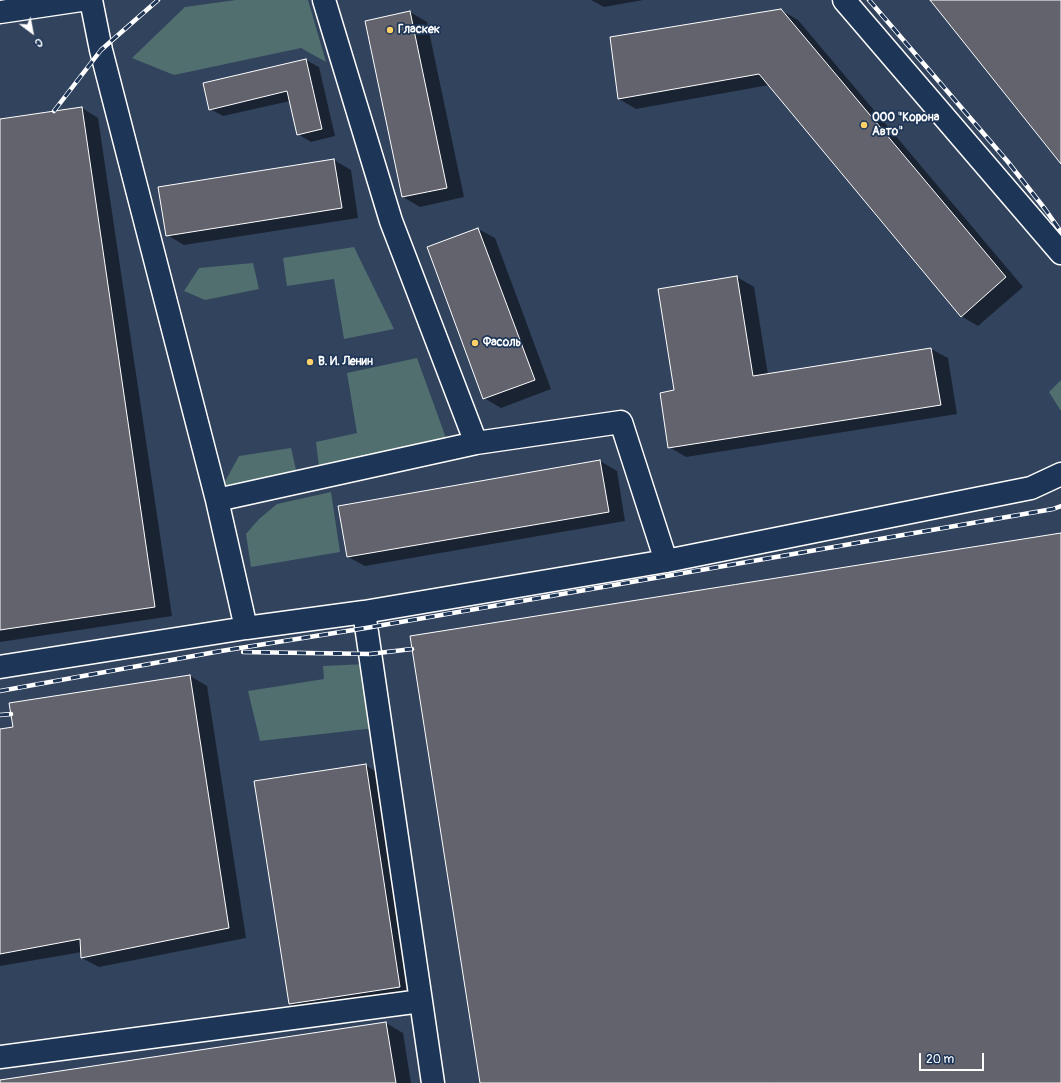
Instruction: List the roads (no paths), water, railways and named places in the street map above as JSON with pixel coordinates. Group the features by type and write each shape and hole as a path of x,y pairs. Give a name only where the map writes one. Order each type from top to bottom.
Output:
{"lane":[{"path":"0,12 81,0"},
{"path":"90,0 103,58 217,500 246,628"},
{"path":"324,0 391,221 476,443"},
{"path":"844,0 1061,253"},
{"path":"217,500 476,443 621,422 666,561"},
{"path":"0,666 246,628 364,612 666,561 1031,488 1061,474"},
{"path":"364,612 433,1083"},
{"path":"0,1057 421,1001"}],"railway":[{"path":"54,111 101,50 158,0"},
{"path":"869,0 1008,162 1061,232"},
{"path":"0,691 221,651 366,628 1053,509 1061,506"},
{"path":"243,652 370,654 412,649"},
{"path":"0,715 11,714"}],"place":[{"name":"Гласкек","path":"390,30"},
{"name":"ООО \"Корона Авто\"","path":"864,125"},
{"name":"Фасоль","path":"475,343"},
{"name":"В. И. Ленин","path":"310,362"}]}
